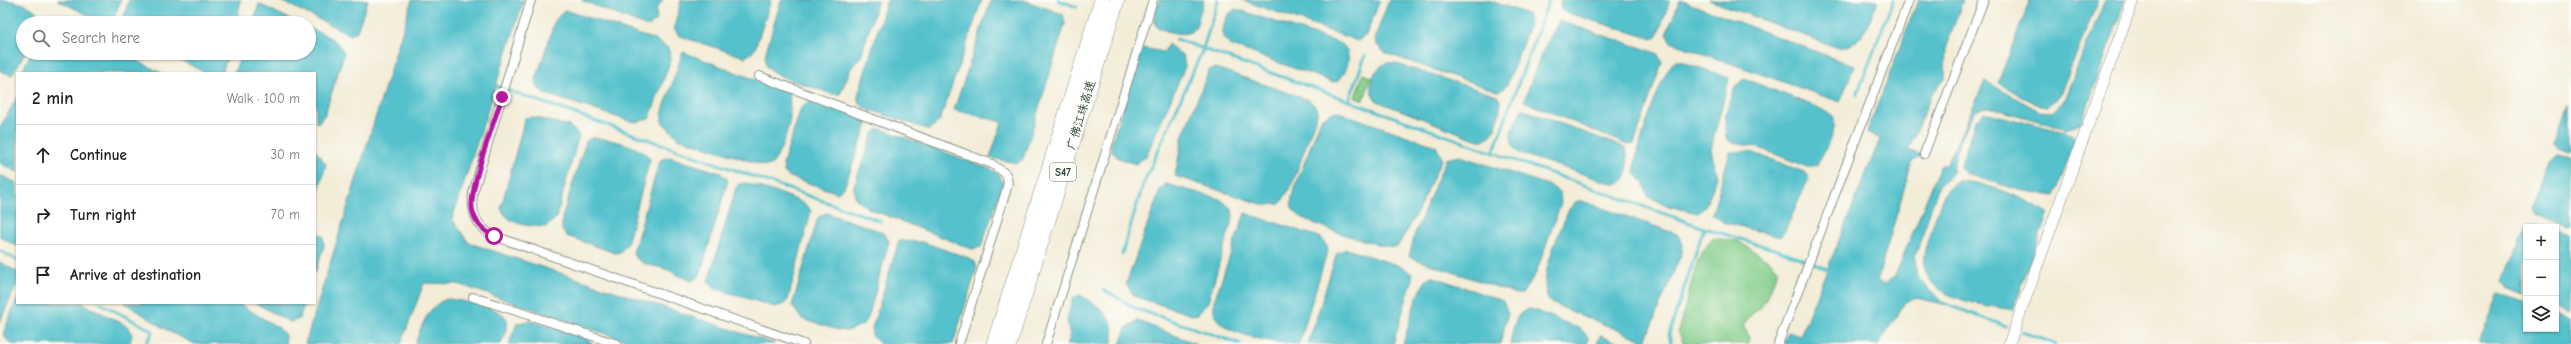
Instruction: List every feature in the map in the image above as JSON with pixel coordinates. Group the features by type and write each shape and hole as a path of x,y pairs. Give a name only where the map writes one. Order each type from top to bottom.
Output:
{"highway":[{"name":"广佛江珠高速","path":"994,344 1102,0"},
{"name":"广佛江珠高速","path":"1009,344 1117,0"}],"street":[{"path":"531,0 473,193 472,207 476,219 488,233 804,344"},
{"path":"1046,344 1153,0"},
{"path":"1778,344 1909,0"},
{"path":"1924,154 1984,0"},
{"path":"2009,344 2133,0"},
{"path":"759,76 992,164 1006,174 1006,191 959,344"},
{"path":"473,297 617,344"}],"green space":[{"path":"1363,74 1371,77 1364,100 1355,97"},
{"path":"1712,238 1738,241 1771,262 1778,269 1766,300 1743,326 1749,336 1748,344 1684,344 1678,331 1698,259"}],"water":[{"path":"0,0 12,1 31,8 38,16 16,16 16,60 21,60 12,75 0,71"},
{"path":"57,0 121,0 115,16 90,16"},
{"path":"129,0 241,0 238,16 124,16"},
{"path":"279,0 368,0 357,31 351,35 316,18 316,16 312,16"},
{"path":"412,0 524,0 452,219 469,243 775,344 636,344 458,284 424,283 401,344 305,344"},
{"path":"581,0 663,0 656,9 657,19 650,26 645,26"},
{"path":"681,0 771,0 755,49 752,53 745,57 679,36 674,28"},
{"path":"781,0 878,0 861,56 851,68 840,94 832,94 777,75 766,66 765,55"},
{"path":"887,0 982,0 940,120 930,130 864,108 858,101 858,95"},
{"path":"991,0 1023,0 1063,14 1065,24 1023,159 1017,163 990,158 1002,122 954,110"},
{"path":"1159,0 1204,0 1195,29 1191,32 1181,34 1170,32 1156,26 1154,15"},
{"path":"1242,0 1380,0 1366,35 1358,41"},
{"path":"1389,0 1488,0 1527,14 1530,23 1507,85 1500,91 1496,91 1385,53 1376,44 1375,38"},
{"path":"1561,0 1670,0 1658,35 1653,39 1565,12 1560,5"},
{"path":"1680,0 1854,66 1840,102 1670,42 1667,32"},
{"path":"1709,0 1878,0 1860,37 1847,46 1838,48"},
{"path":"1918,0 1963,0 1946,48 1945,79 1932,94 1908,150 1922,155 1912,162 1877,281 1885,284 1895,276 1941,164 1946,166 1985,81 2039,111 2052,112 2063,102 2105,0 2125,0 2082,122 2066,129 1989,107 1977,111 1971,118 1960,142 1952,173 1939,185 1915,257 1917,277 1931,292 1948,305 1917,298 1905,302 1879,344 1783,344 1788,332 1800,336 1880,139 1867,132"},
{"path":"2030,0 2098,0 2059,97 2047,106 2036,104 1998,83"},
{"path":"259,4 284,16 255,16"},
{"path":"1236,9 1342,44 1347,53 1347,68 1338,81 1332,82 1230,45 1223,38 1223,30 1227,17"},
{"path":"565,10 655,40 668,48 671,59 650,118 639,122 629,121 546,94 538,88 536,80 555,20"},
{"path":"1559,21 1657,53 1662,62 1634,144 1627,145 1524,101 1541,54"},
{"path":"316,31 339,44 344,54 325,114 319,122 316,123 316,72 234,72 239,60 316,60"},
{"path":"1168,44 1183,56 1185,67 1146,156 1136,164 1118,158 1111,150 1111,145 1142,48 1164,52"},
{"path":"683,52 790,93 790,118 788,129 777,157 771,165 766,166 678,138 662,122 662,114"},
{"path":"28,60 135,60 160,72 22,72"},
{"path":"180,60 227,60 222,72 204,72"},
{"path":"1675,61 1680,61 1729,78 1711,149 1717,178 1705,207 1698,213 1668,206 1648,196 1643,183 1634,171 1639,148 1650,113 1663,80"},
{"path":"1387,63 1394,63 1498,96 1501,105 1499,118 1491,135 1485,140 1475,139 1377,101 1371,91 1372,80 1377,70"},
{"path":"1216,68 1309,100 1317,108 1317,114 1292,185 1280,204 1264,205 1175,176 1183,135 1209,70"},
{"path":"1745,79 1819,108 1833,116 1835,121 1832,133 1817,165 1807,167 1757,147 1733,143 1727,139 1725,124 1731,96 1740,82"},
{"path":"16,99 16,171 0,163 0,128"},
{"path":"810,101 816,101 863,118 867,125 845,185 838,193 790,177 784,172 783,164 801,108"},
{"path":"2571,103 2571,153 2560,148 2557,143"},
{"path":"1522,109 1626,148 1628,165 1626,176 1619,183 1613,184 1519,153 1514,148 1511,137 1514,126"},
{"path":"1335,111 1436,146 1442,158 1418,211 1397,247 1376,244 1327,229 1301,217 1293,210 1291,202 1293,192 1321,119"},
{"path":"1984,112 2069,133 2075,139 2055,196 2019,190 1966,174 1960,167 1975,121"},
{"path":"533,117 569,126 579,135 556,218 546,227 514,222 504,214 501,208 525,118"},
{"path":"881,129 993,170 1000,176 1003,184 981,247 972,249 870,209 855,198 854,186 872,136 875,131"},
{"path":"591,138 623,143 639,150 650,159 627,244 620,252 615,253 567,236 562,230 562,218 586,141"},
{"path":"316,151 326,164 316,201"},
{"path":"1749,151 1804,172 1808,175 1808,180 1785,231 1780,237 1723,222 1712,214 1730,152"},
{"path":"2558,155 2571,158 2571,231 2559,226 2559,224 2554,224 2534,216 2530,208 2549,163"},
{"path":"1460,156 1551,186 1560,193 1561,203 1536,273 1522,294 1517,294 1409,257 1415,233 1446,159"},
{"path":"669,157 721,173 728,180 700,275 692,281 666,269 643,263 635,257 633,253 658,166 662,159"},
{"path":"0,175 16,183 16,245 0,237"},
{"path":"1958,181 1992,187 2028,202 2048,213 2013,310 1961,299 1948,294 1937,287 1928,278 1924,266 1926,245 1942,200 1948,190"},
{"path":"745,183 791,198 807,206 811,211 788,300 784,304 775,307 714,288 708,282 736,188 739,184"},
{"path":"1166,184 1220,199 1232,209 1233,217 1208,302 1198,314 1192,315 1134,296 1126,284 1160,190"},
{"path":"1577,201 1582,201 1677,234 1683,244 1682,252 1645,341 1551,303 1546,295 1545,284 1550,257 1569,209"},
{"path":"826,213 877,230 884,234 889,241 868,318 862,325 847,331 838,330 802,319 792,306 818,218"},
{"path":"1245,213 1322,238 1328,249 1299,344 1268,341 1243,334 1223,325 1215,315 1214,301"},
{"path":"2523,230 2523,295 2509,289 2504,281"},
{"path":"316,232 323,236 324,246 316,270"},
{"path":"2559,235 2571,239 2571,311 2559,307"},
{"path":"899,241 922,242 969,258 975,262 977,268 953,344 880,344 872,336 872,328"},
{"path":"1346,249 1403,267 1412,274 1412,281 1393,344 1308,344 1337,253"},
{"path":"0,262 16,271 16,286 0,322"},
{"path":"1431,276 1503,301 1508,314 1500,344 1403,344 1417,297 1421,288"},
{"path":"2499,294 2523,302 2523,332 2559,332 2559,314 2571,318 2571,344 2479,344"},
{"path":"1080,295 1106,314 1110,320 1113,335 1112,344 1067,344 1070,337 1067,318 1073,298"},
{"path":"448,299 481,305 504,316 507,320 507,326 501,344 415,344 423,323 431,311 441,301"},
{"path":"16,301 16,304 84,304 127,326 132,334 129,344 12,344 7,340 3,333"},
{"path":"127,304 239,304 279,328 285,335 286,339 285,344 195,344 170,332"},
{"path":"257,304 305,304 299,319 290,322"},
{"path":"1531,309 1581,329 1588,337 1587,344 1510,344 1513,327 1518,317 1525,310"},
{"path":"530,321 583,336 593,344 509,344 517,323"},
{"path":"1138,321 1197,344 1120,344 1126,328"},
{"path":"1600,336 1623,344 1597,344"}],"waterway":[{"path":"1058,0 1077,7"},
{"path":"1122,254 1143,185 1203,49 1218,0"},
{"path":"1493,153 1549,0"},
{"path":"1857,95 1893,0"},
{"path":"1176,39 1704,228 1787,253 1830,270"},
{"path":"1349,101 1365,56"},
{"path":"493,85 880,221"},
{"path":"1671,344 1669,334 1704,228"},
{"path":"0,251 16,259"},
{"path":"1104,290 1137,309 1241,344"},
{"path":"102,304 153,331 146,344"},
{"path":"1948,305 2006,326"},
{"path":"2022,332 2056,344"}],"route":[{"path":"494,236 488,233 479,224 473,213 472,200 502,97"}]}
